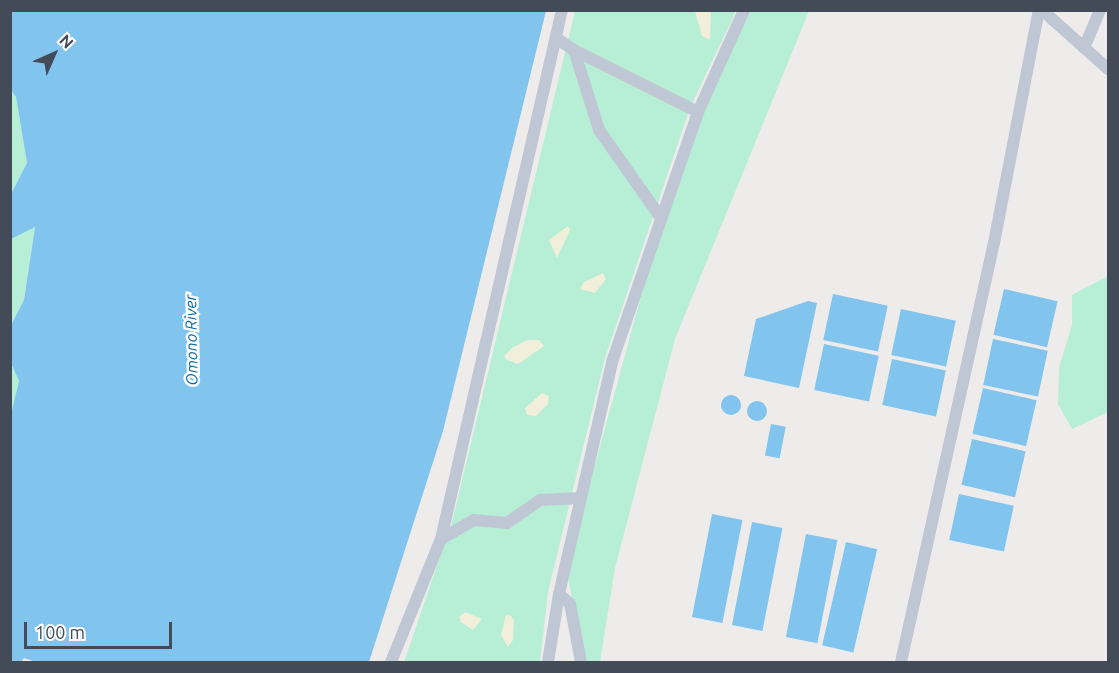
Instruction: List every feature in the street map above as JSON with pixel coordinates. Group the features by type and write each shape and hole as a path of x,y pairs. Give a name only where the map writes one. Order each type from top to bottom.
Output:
{"street":[{"path":"391,663 441,539 562,10"},
{"path":"548,663 559,594 613,359 698,112 744,10"},
{"path":"901,663 994,243 1040,10 1108,69"},
{"path":"1084,48 1100,10"},
{"path":"556,38 574,50 698,112"},
{"path":"574,50 599,130 661,218"},
{"path":"441,539 474,520 507,523 540,500 580,498"},
{"path":"559,594 570,604 581,663"}],"green space":[{"path":"575,11 736,11 690,108 605,358 548,592 540,662 404,662 452,522"},
{"path":"748,11 809,11 675,339 615,568 600,662 583,662 568,577 573,545 652,256 701,114"},
{"path":"11,90 16,97 27,163 11,194"},
{"path":"35,226 24,300 11,325 11,239"},
{"path":"1108,276 1108,412 1072,429 1058,404 1059,368 1072,325 1072,295"},
{"path":"12,362 19,381 11,419 10,364"}],"sand":[{"path":"695,11 711,11 710,40 702,36"},
{"path":"568,226 570,230 557,258 549,240"},
{"path":"603,273 606,279 595,293 580,289 584,282"},
{"path":"527,340 539,340 544,346 518,364 507,360 504,356 512,348"},
{"path":"542,393 549,396 548,404 536,416 527,415 525,408"},
{"path":"465,612 482,619 473,630 461,622 459,617"},
{"path":"506,615 511,616 514,621 513,640 508,647 501,635"}],"water":[{"name":"Omono River","path":"11,10 546,11 443,431 369,662 36,662 24,658 21,662 11,662 10,419 19,381 11,363 11,325 24,300 35,227 11,239 11,194 27,163 16,97 11,90"},
{"path":"1004,289 1058,301 1047,347 993,335"},
{"path":"833,294 888,306 878,352 823,340"},
{"path":"808,301 817,303 799,388 744,376 756,319"},
{"path":"901,309 956,321 946,367 891,355"},
{"path":"993,339 1048,351 1038,397 983,385"},
{"path":"824,344 879,356 869,402 814,390"},
{"path":"892,359 946,370 936,416 882,405"},
{"path":"983,388 1037,400 1026,446 972,434"},
{"path":"731,395 738,398 741,405 738,412 731,415 724,412 721,405 724,398"},
{"path":"757,401 764,404 767,411 764,418 757,421 750,418 747,411 750,404"},
{"path":"771,424 786,427 780,458 765,455"},
{"path":"972,439 1026,451 1015,497 961,485"},
{"path":"959,494 1014,506 1004,552 949,540"},
{"path":"712,514 742,520 722,623 692,617"},
{"path":"752,522 782,528 762,631 732,625"},
{"path":"806,534 837,540 817,643 786,637"},
{"path":"846,542 877,549 853,652 822,645"}]}
